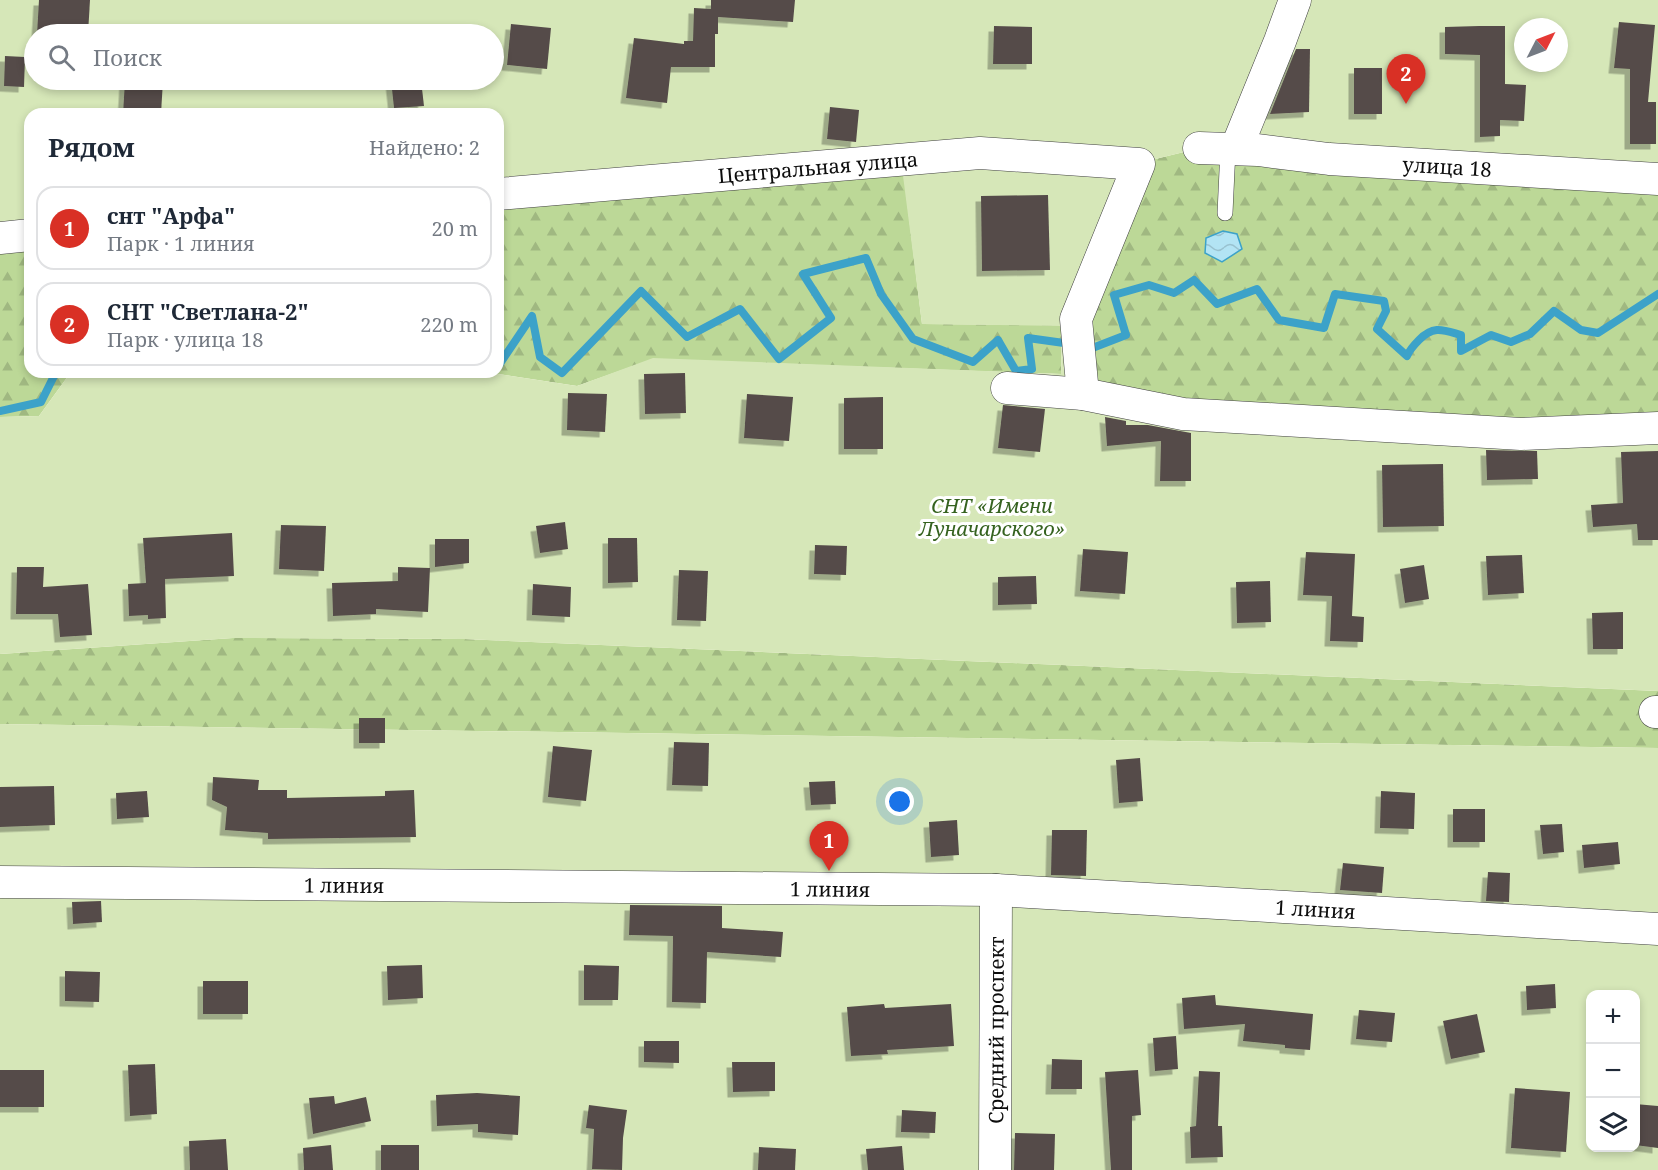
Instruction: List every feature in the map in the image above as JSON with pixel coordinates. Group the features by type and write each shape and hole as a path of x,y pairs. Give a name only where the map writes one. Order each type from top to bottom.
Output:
{"street":[{"path":"1221,148 1280,41 1295,0"},
{"name":"улица 18","path":"1221,148 1329,159 1658,179"},
{"name":"Центральная улица","path":"504,193 980,153 1139,164 1076,319 1083,394"},
{"path":"0,238 24,236"},
{"path":"1008,388 1083,394 1184,414 1521,434 1658,428"},
{"name":"1 линия","path":"0,882 996,890 1658,929"},
{"name":"Средний проспект","path":"995,1170 996,890"}],"lane":[{"path":"1221,148 1225,213"}],"green space":[{"name":"СНТ «Имени Луначарского»","path":"0,0 1658,0 1658,179 1192,150 1135,164 1076,319 1083,388 1183,414 1658,428 1658,691 464,639 233,638 0,654 0,417 39,416 67,378 504,378 504,375 577,386 653,358 1061,374 1062,326 922,324 901,160 504,193 504,108 24,108 24,236 0,238"},
{"path":"1192,150 1658,179 1658,428 1521,434 1083,388 1076,319 1135,164"},
{"path":"902,160 922,324 1062,325 1061,374 653,359 577,386 504,375 504,193"},
{"path":"24,236 24,378 67,378 39,416 0,417 0,238"},
{"path":"233,638 464,639 1658,691 1658,748 0,724 0,654"},
{"path":"0,724 1658,748 1658,1170 0,1170"}],"water":[{"path":"1223,231 1237,234 1242,249 1222,262 1205,253 1206,238"}],"building":[{"path":"39,0 90,0 89,24 38,24"},
{"path":"711,0 795,0 793,22 718,17 718,34 715,34 715,67 671,67 667,103 626,98 634,38 684,44 684,41 693,41 694,8 711,9"},
{"path":"1619,22 1655,25 1648,102 1656,102 1656,144 1630,144 1630,69 1614,68"},
{"path":"511,24 551,28 547,69 507,65"},
{"path":"994,26 1032,27 1032,64 993,64"},
{"path":"1505,26 1505,84 1526,85 1524,121 1500,120 1500,136 1480,137 1480,55 1445,54 1445,27"},
{"path":"1296,49 1310,49 1309,112 1270,114"},
{"path":"5,56 24,57 24,87 4,86"},
{"path":"1354,68 1382,68 1382,114 1354,114"},
{"path":"124,90 162,90 161,108 123,108"},
{"path":"392,90 422,90 424,106 394,108"},
{"path":"830,107 859,110 856,142 827,139"},
{"path":"1048,195 1050,270 982,271 981,196"},
{"path":"685,373 686,413 645,414 644,374"},
{"path":"568,393 607,394 605,432 567,430"},
{"path":"747,394 793,397 789,441 744,438"},
{"path":"883,397 883,449 844,449 844,398"},
{"path":"1003,405 1045,409 1040,452 998,448"},
{"path":"1105,417 1126,421 1126,425 1148,425 1191,433 1191,481 1160,481 1161,441 1107,446"},
{"path":"1486,450 1537,451 1538,479 1487,480"},
{"path":"1658,451 1658,540 1638,540 1637,524 1593,527 1591,505 1623,503 1621,452"},
{"path":"1443,464 1444,526 1383,527 1382,465"},
{"path":"565,522 568,549 540,553 536,526"},
{"path":"281,525 326,526 324,571 279,569"},
{"path":"232,533 234,576 165,579 166,618 148,619 148,615 129,616 128,584 146,583 143,538"},
{"path":"608,538 637,538 638,582 608,583"},
{"path":"435,539 469,539 469,563 435,567"},
{"path":"815,545 847,546 846,575 814,574"},
{"path":"1083,549 1128,552 1125,594 1080,591"},
{"path":"1306,552 1355,554 1352,616 1364,617 1363,642 1330,641 1332,596 1303,595"},
{"path":"1522,555 1524,593 1488,595 1486,556"},
{"path":"1424,565 1429,599 1405,603 1400,569"},
{"path":"17,567 44,567 43,587 88,584 92,635 60,637 58,614 16,614"},
{"path":"398,567 430,568 428,612 376,609 376,614 333,616 332,583 398,581"},
{"path":"679,570 708,571 706,621 677,620"},
{"path":"1036,576 1037,604 998,605 998,577"},
{"path":"1270,581 1271,622 1237,623 1236,582"},
{"path":"533,584 571,587 570,617 532,615"},
{"path":"1623,612 1623,649 1593,649 1592,613"},
{"path":"359,718 385,718 385,743 359,743"},
{"path":"674,742 709,743 708,786 672,785"},
{"path":"553,746 592,750 586,801 548,797"},
{"path":"1140,758 1143,801 1119,803 1116,760"},
{"path":"213,777 259,780 258,790 287,790 287,798 385,796 385,791 414,790 416,837 268,839 268,833 225,830 227,807 212,800"},
{"path":"835,781 836,804 811,805 809,782"},
{"path":"54,786 55,825 0,827 0,787"},
{"path":"147,791 149,817 117,819 116,793"},
{"path":"1381,791 1415,793 1414,829 1380,828"},
{"path":"1453,809 1485,809 1485,842 1453,842"},
{"path":"957,820 959,855 931,857 929,822"},
{"path":"1562,824 1564,852 1543,854 1540,825"},
{"path":"1052,830 1087,830 1086,876 1051,875"},
{"path":"1618,842 1620,864 1584,868 1582,845"},
{"path":"1343,863 1384,867 1382,893 1340,890"},
{"path":"1488,872 1510,873 1509,902 1486,901"},
{"path":"101,901 102,922 73,924 72,902"},
{"path":"630,905 722,906 722,928 783,932 781,957 707,952 706,1003 672,1002 673,936 629,935"},
{"path":"422,965 423,998 388,1000 387,966"},
{"path":"584,965 619,966 618,1000 584,1000"},
{"path":"65,971 100,972 99,1002 65,1001"},
{"path":"203,981 248,981 248,1014 203,1014"},
{"path":"1555,984 1556,1008 1527,1010 1526,986"},
{"path":"1215,995 1216,1005 1313,1014 1310,1050 1243,1041 1245,1024 1184,1029 1182,998"},
{"path":"884,1004 885,1008 951,1004 954,1046 887,1050 888,1054 851,1056 847,1007"},
{"path":"1359,1010 1395,1013 1392,1042 1356,1039"},
{"path":"1477,1014 1485,1052 1451,1059 1443,1021"},
{"path":"1176,1036 1178,1069 1155,1071 1153,1038"},
{"path":"644,1041 679,1041 679,1063 644,1062"},
{"path":"1052,1059 1082,1060 1082,1089 1051,1089"},
{"path":"732,1062 775,1062 775,1091 733,1092"},
{"path":"155,1064 157,1114 130,1116 128,1065"},
{"path":"0,1070 44,1070 44,1107 0,1107"},
{"path":"1138,1070 1141,1115 1132,1116 1132,1170 1111,1170 1105,1072"},
{"path":"1199,1071 1220,1072 1218,1126 1222,1126 1223,1157 1191,1158 1190,1127 1196,1126"},
{"path":"1515,1088 1570,1092 1566,1152 1511,1148"},
{"path":"477,1093 520,1096 518,1135 478,1132 478,1124 437,1126 436,1095"},
{"path":"334,1096 335,1104 366,1097 371,1121 313,1134 309,1098"},
{"path":"1640,1104 1658,1106 1658,1148 1640,1146"},
{"path":"589,1105 627,1110 622,1170 592,1169 594,1129 586,1128"},
{"path":"902,1110 936,1112 935,1133 901,1132"},
{"path":"1015,1133 1055,1134 1054,1170 1014,1170"},
{"path":"226,1139 228,1170 190,1170 189,1141"},
{"path":"331,1145 333,1170 304,1170 303,1148"},
{"path":"381,1145 419,1145 419,1170 381,1170"},
{"path":"902,1146 904,1170 868,1170 866,1149"},
{"path":"759,1147 796,1149 795,1170 758,1170"}],"waterway":[{"path":"504,358 532,316 540,357 562,373 641,291 687,337 740,309 779,359 831,318 803,274 866,258 881,294 913,339 973,362 998,340 1016,371 1032,369 1028,338 1071,344"},
{"path":"1095,347 1126,335 1114,295 1149,285 1174,293 1194,280 1217,304 1257,289 1279,320 1324,328 1335,294 1384,301 1386,311 1377,329 1407,356 1424,335 1439,330 1461,335 1461,351 1491,335 1511,342 1530,334 1554,311 1581,330 1598,333 1658,294"},
{"path":"0,411 41,402 53,378"}],"place":[{"name":"СНТ \"Светлана-2\"","path":"1406,104"},
{"name":"снт \"Арфа\"","path":"829,871"}]}
